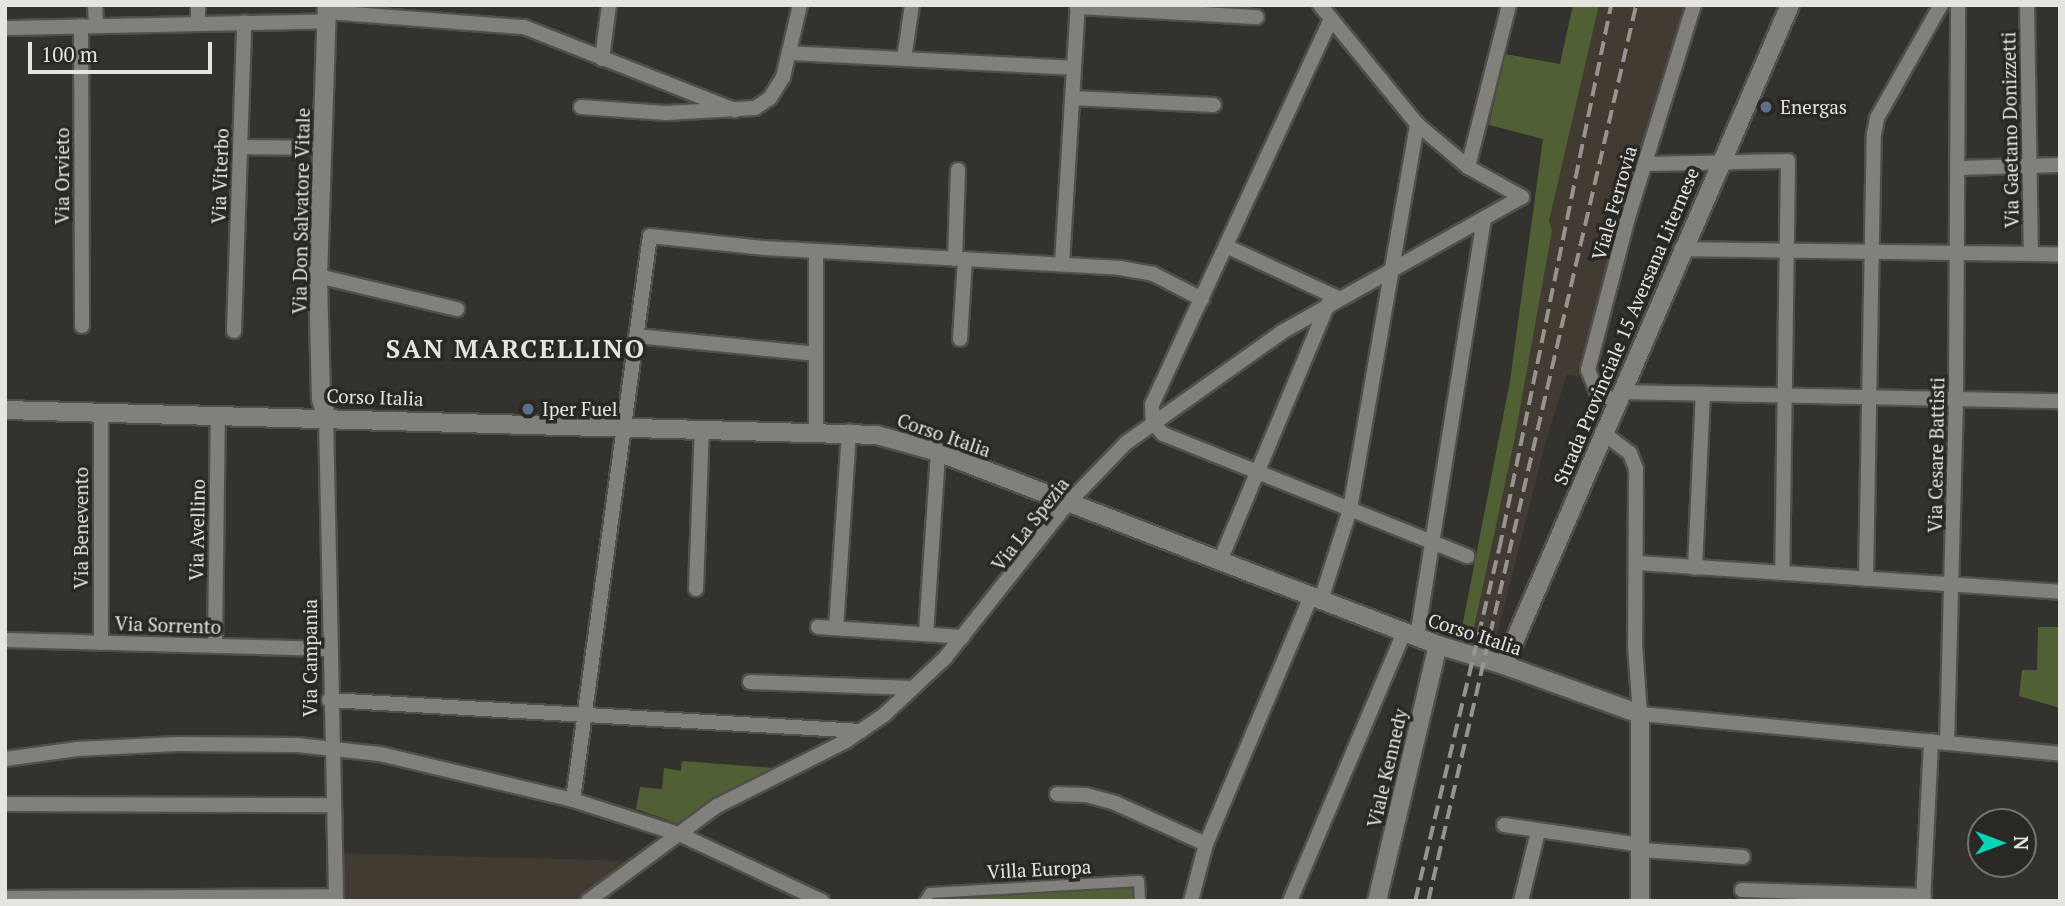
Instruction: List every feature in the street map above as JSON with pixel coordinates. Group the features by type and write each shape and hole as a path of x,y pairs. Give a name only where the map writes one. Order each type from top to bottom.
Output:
{"street":[{"path":"95,5 96,26"},
{"path":"198,5 198,24"},
{"path":"602,59 609,5"},
{"path":"582,107 666,113 755,108 770,98 783,77 800,5"},
{"path":"904,59 912,5"},
{"path":"1320,5 1417,124 1468,167 1509,5"},
{"name":"Viale Ferrovia","path":"1618,397 1593,387 1588,370 1645,164 1694,5"},
{"name":"Strada Provinciale 15 Aversana Liternese","path":"1504,665 1681,249 1790,5"},
{"path":"1867,579 1872,249 1877,118 1941,5"},
{"name":"Via Cesare Battisti","path":"1947,743 1956,401 1958,5"},
{"name":"Via Gaetano Donizzetti","path":"2027,5 2031,253"},
{"path":"1062,264 1078,6 1257,17"},
{"path":"5,28 244,23 327,13 524,27 735,110"},
{"name":"Via Don Salvatore Vitale","path":"326,416 321,399 318,276 327,13"},
{"path":"1331,19 1152,405 1153,423 1163,434 1467,556"},
{"name":"Via Viterbo","path":"234,331 244,23"},
{"name":"Via Orvieto","path":"80,26 82,326"},
{"path":"789,53 1074,68"},
{"path":"1072,98 1214,105"},
{"path":"1191,901 1206,844 1316,599 1350,509 1395,265 1417,124"},
{"path":"240,147 322,148"},
{"path":"1645,164 1788,161 1781,397 1782,572"},
{"path":"1959,168 2060,165"},
{"name":"Via La Spezia","path":"587,901 717,806 861,731 914,688 963,637 1068,503 1126,443 1153,423 1169,416 1282,332 1395,265 1522,197 1468,167"},
{"path":"958,170 960,339"},
{"path":"1290,901 1410,635 1432,542 1484,218"},
{"path":"573,800 650,236 816,251 1062,264 1153,274 1202,299"},
{"path":"1220,561 1256,472 1333,301 1226,246"},
{"path":"1681,249 1872,249 2060,254"},
{"path":"816,251 816,431"},
{"path":"318,276 457,309"},
{"path":"636,336 815,354"},
{"path":"1695,568 1703,395"},
{"path":"1618,397 1703,395 2060,401"},
{"name":"Corso Italia","path":"5,410 849,431 938,452 1410,635 1504,665 1640,714"},
{"name":"Via Benevento","path":"101,413 101,643"},
{"name":"Via Avellino","path":"215,646 218,415"},
{"name":"Via Campania","path":"326,416 329,700 336,899"},
{"path":"695,589 702,428"},
{"path":"836,628 849,431"},
{"path":"1602,432 1634,459 1637,563 1635,645 1640,714 1640,901"},
{"path":"926,634 938,452"},
{"path":"1637,563 2060,592"},
{"path":"818,627 963,637"},
{"name":"Via Sorrento","path":"5,640 330,649"},
{"name":"Viale Kennedy","path":"1377,901 1438,645"},
{"path":"750,682 914,688"},
{"path":"329,700 861,731"},
{"path":"1640,714 2060,754"},
{"path":"1742,890 1824,897 1924,899 1931,741"},
{"path":"5,759 77,748 177,744 330,747 459,770 573,800 679,834 822,901"},
{"path":"1057,794 1086,795 1115,803 1206,844"},
{"path":"5,804 332,805"},
{"path":"1504,825 1641,848 1743,857"},
{"path":"1521,901 1538,831"},
{"name":"Villa Europa","path":"925,901 930,893 1139,881 1140,901"},
{"path":"5,898 336,899"}],"shaded area":[{"path":"1599,5 1688,5 1579,377 1567,374 1545,444 1494,647 1472,639 1514,442 1552,231 1549,221"},
{"path":"340,853 631,861 579,901 342,901"}],"green space":[{"path":"1573,5 1599,5 1549,221 1552,231 1514,442 1471,642 1460,638 1510,381 1543,139 1489,125 1505,54 1560,64"},
{"path":"2038,627 2060,627 2060,708 2019,696 2022,670 2037,670"},
{"path":"682,761 774,768 679,824 636,809 640,787 662,789 664,768 681,771"},
{"path":"1132,886 1133,901 932,901 934,897"}],"railway":[{"path":"1415,901 1499,549 1611,5"},
{"path":"1428,901 1636,5"}],"place":[{"name":"Energas","path":"1766,107"},
{"name":"Iper Fuel","path":"528,409"}],"district":[{"name":"SAN MARCELLINO","path":"516,349"}]}
